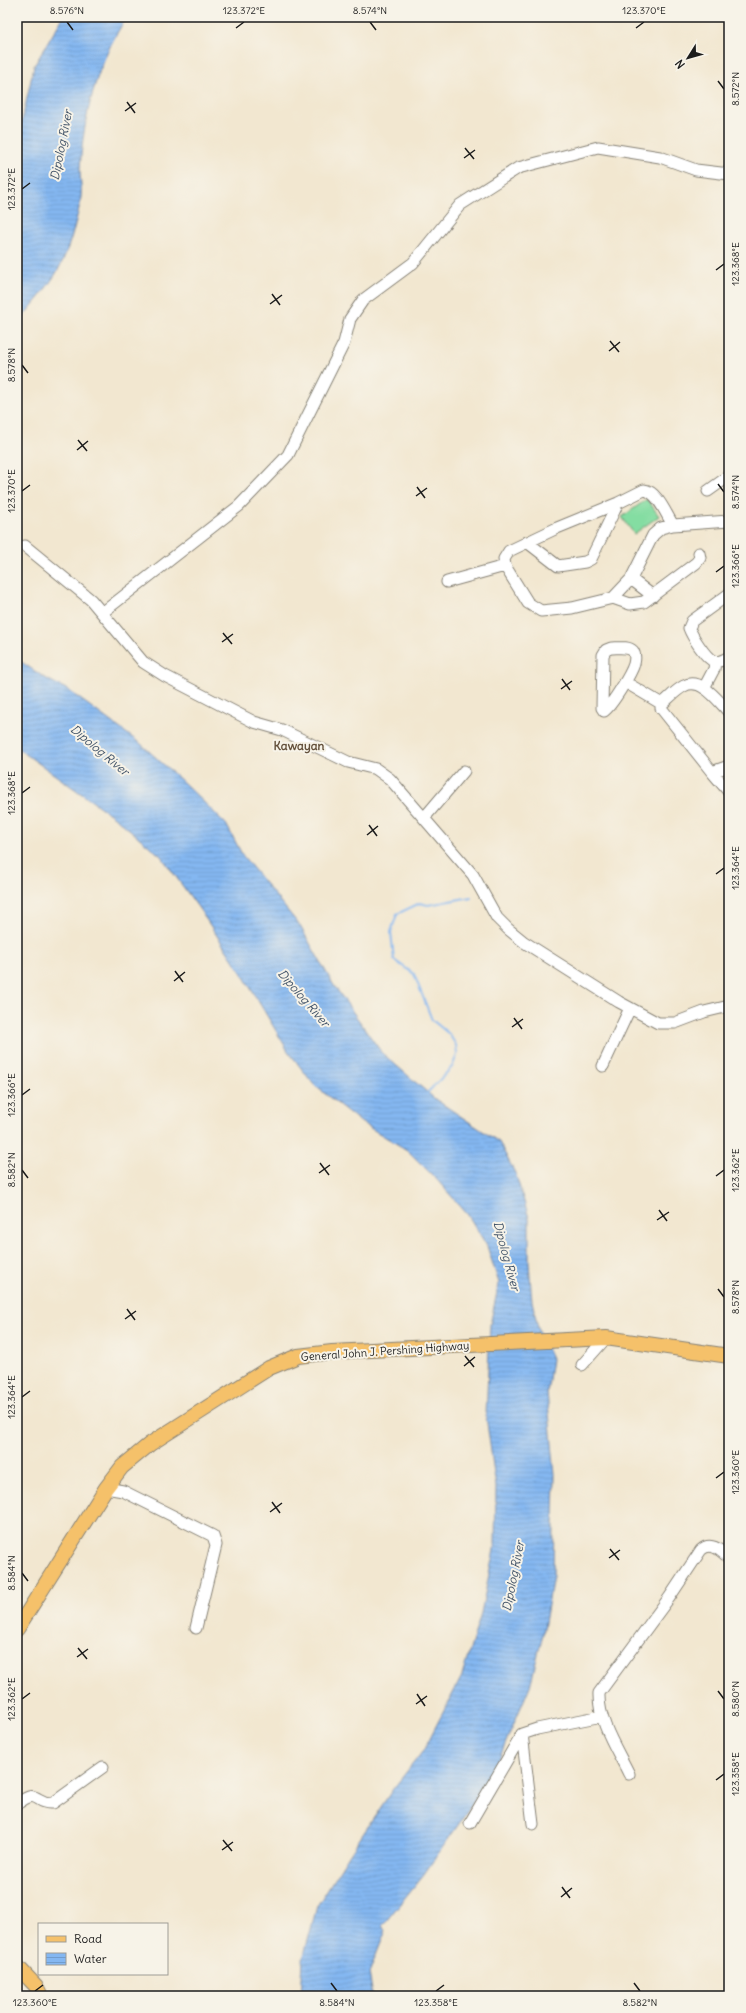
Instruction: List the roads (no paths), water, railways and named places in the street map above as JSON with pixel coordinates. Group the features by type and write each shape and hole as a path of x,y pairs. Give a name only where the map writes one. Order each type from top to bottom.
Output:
{"main road":[{"name":"General John J. Pershing Highway","path":"17,1629 106,1488 122,1467 150,1444 269,1368 298,1356 332,1352 606,1338 729,1356"},
{"path":"17,1966 36,1986 41,1996"}],"street":[{"path":"102,613 239,506 288,455 344,343 350,319 354,312 363,300 413,263 460,205 518,168 598,147 660,158 696,170 729,174"},
{"path":"708,491 729,476"},
{"path":"673,525 655,496 648,490 644,490 509,551 505,554 505,566 528,603 541,611 572,608 613,598 636,604 644,602 696,563 700,558 699,553"},
{"path":"527,542 558,566 585,562 595,553 618,503"},
{"path":"613,598 631,578 653,535 661,528 673,525 729,520"},
{"path":"25,546 91,600 143,662 165,676 254,722 282,730 348,762 382,772 473,875 497,918 524,942 630,1008 650,1019 664,1024 675,1023 704,1012 729,1006"},
{"path":"447,582 505,566"},
{"path":"631,578 653,596"},
{"path":"715,662 710,659 692,636 688,628 692,622 729,594"},
{"path":"611,648 627,648 632,651 635,656 634,663 624,682 604,711 602,708 603,655 606,650 611,648"},
{"path":"715,662 729,656"},
{"path":"704,688 714,669 715,662"},
{"path":"624,682 662,704"},
{"path":"662,704 684,686 692,683 701,685 729,712"},
{"path":"662,704 661,708 664,713 729,792"},
{"path":"712,772 729,766"},
{"path":"424,818 464,771"},
{"path":"603,1066 630,1008"},
{"path":"582,1365 606,1338"},
{"path":"106,1488 123,1491 213,1536 216,1545 196,1628"},
{"path":"629,1774 602,1716 598,1705 598,1694 669,1598 700,1550 705,1547 713,1546 729,1558"},
{"path":"470,1823 522,1734 537,1729 602,1716"},
{"path":"522,1734 533,1824"},
{"path":"17,1804 31,1795 36,1796 48,1804 53,1803 103,1767"}],"water":[{"name":"Dipolog River","path":"63,17 127,17 107,52 93,90 84,130 80,170 81,197 78,214 69,245 62,263 54,276 28,311 17,323 17,143 34,66"},
{"name":"Dipolog River","path":"17,659 45,678 68,690 141,744 226,824 243,856 300,926 333,984 382,1053 435,1099 499,1142 516,1175 529,1218 529,1263 532,1301 538,1328 552,1359 547,1393 555,1474 553,1576 543,1634 530,1686 500,1756 472,1805 424,1874 382,1926 386,1930 369,1973 373,1996 301,1996 303,1959 317,1906 393,1789 423,1751 462,1676 481,1613 495,1545 496,1487 486,1416 490,1325 499,1283 487,1246 468,1215 438,1181 407,1150 362,1123 314,1085 288,1051 241,972 200,910 161,856 117,819 17,748"}],"waterway":[{"path":"427,1093 452,1067 457,1055 456,1045 449,1034 432,1020 414,974 394,960 391,932 397,914 420,903 428,905 471,897"}],"district":[{"name":"Kawayan","path":"299,745"}]}
